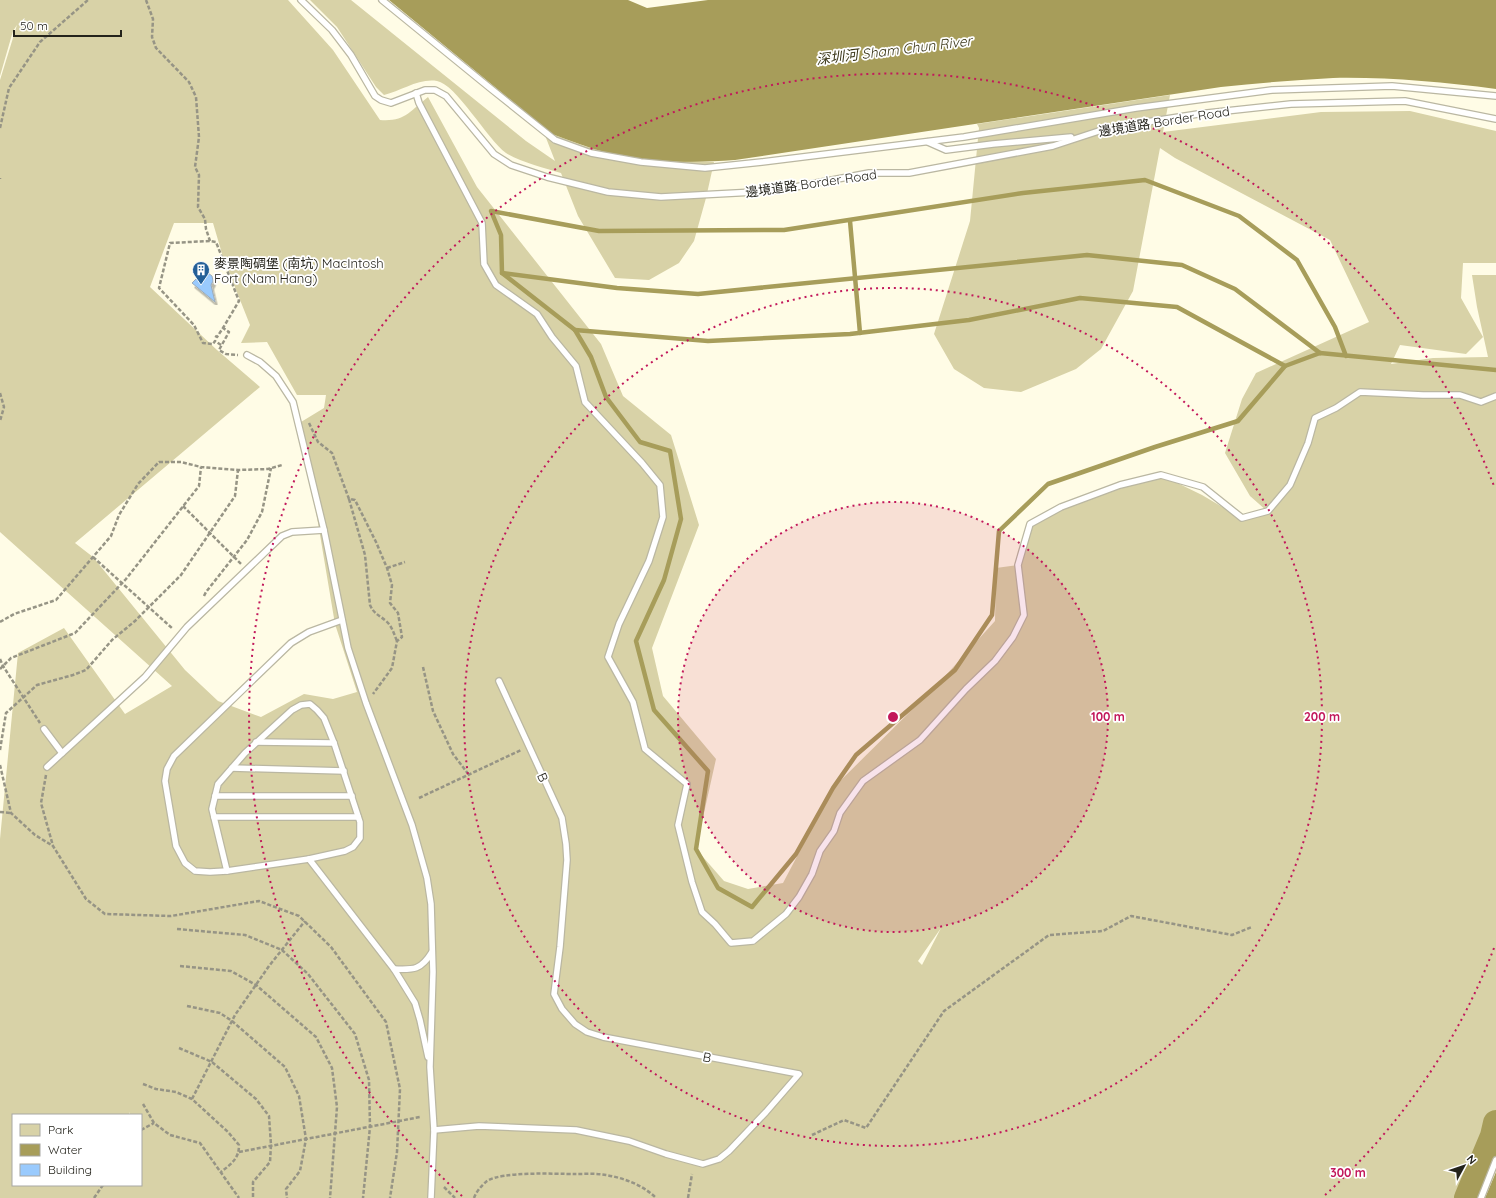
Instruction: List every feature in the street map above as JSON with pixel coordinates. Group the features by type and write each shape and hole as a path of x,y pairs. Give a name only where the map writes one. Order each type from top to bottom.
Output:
{"lane":[{"name":"邊境道路 Border Road","path":"301,0 332,30 350,55 375,96 381,100 391,103 425,90 435,90 446,96 494,154 511,165 547,177 608,192 661,197 774,191 869,173 910,174 1053,146 1115,127 1198,114 1291,104 1405,101 1496,119"},
{"path":"382,0 556,140 591,153 641,162 705,168 928,142 1136,108 1272,90 1392,86 1496,96"},
{"path":"416,93 419,103 482,223 484,264 496,285 537,314 552,337 576,366 585,402 637,457 660,484 663,517 661,525 650,561 619,624 608,657 634,702 645,749 687,784 678,825 692,882 702,912 715,924 731,943 753,942 786,914 799,897 812,874 820,851 834,831 840,813 863,781 920,740 966,689 995,662 1013,637 1024,616 1018,565 1030,524 1062,507 1098,493 1120,485 1161,475 1203,486 1242,518 1268,511 1290,485 1308,443 1315,418 1336,408 1360,392 1460,395 1481,402 1496,396"},
{"path":"928,142 946,150 993,144 1082,137"},
{"path":"247,355 260,362 276,376 293,402 324,530 348,648 366,703 412,825 425,871 430,904 432,951 430,1067 434,1130 431,1198"},
{"path":"47,767 145,677 187,627 282,536 292,532 324,530"},
{"path":"227,871 212,809 218,784 256,742 292,710 302,705 310,704 318,710 324,718 344,770 360,822 360,838 353,847 346,851 309,859 227,871 195,871 185,863 176,846 165,781 167,769 174,756 291,643 309,632 342,620"},
{"name":"B","path":"434,1130 479,1126 576,1130 628,1141 666,1154 703,1164 719,1160 729,1151 799,1074 603,1037 587,1032 575,1024 562,1009 554,994 560,947 567,860 562,818 499,681"},
{"path":"44,729 62,753"},
{"path":"256,742 334,743"},
{"path":"232,768 344,770"},
{"path":"216,796 352,796"},
{"path":"214,817 358,817"},
{"path":"309,859 394,969 415,1003 430,1067"},
{"path":"394,969 412,970 428,959 432,951"},
{"path":"1481,1198 1496,1160"}],"path":[{"path":"0,128 9,88 31,55 40,42 88,0"},
{"path":"146,0 153,19 152,37 156,48 189,82 196,97 199,137 195,167 199,175 198,207 205,219 206,229 210,241"},
{"path":"215,336 217,337 239,301 216,242 170,243 159,288 194,325 203,343 213,344 215,341 221,345"},
{"path":"223,328 229,332 219,350 226,354"},
{"path":"0,393 4,406 0,421"},
{"path":"309,422 318,442 332,453 349,499 365,556 370,605 373,612 385,620 391,627 397,641 392,668 366,703"},
{"path":"0,622 14,614 56,600 111,536 119,515 138,484 160,462 181,462 201,467 238,470 271,468 282,465"},
{"path":"0,669 10,658 75,633 123,583 183,506 198,486 201,467"},
{"path":"203,600 206,592 247,540 262,512 271,468"},
{"path":"0,750 6,713 22,697 37,685 86,670 112,640 149,607 181,575 235,496 238,470"},
{"path":"349,499 355,500 387,568 392,585 390,603 398,613 402,637 397,641"},
{"path":"183,506 233,557 242,564"},
{"path":"93,557 180,635"},
{"path":"387,568 405,562"},
{"path":"0,659 22,697 44,729"},
{"path":"423,667 433,711 453,754 469,775"},
{"path":"419,798 521,750"},
{"path":"0,765 11,813 35,835 53,846"},
{"path":"47,767 46,784 41,802 53,846 86,899 105,914 171,916 259,900 300,916 331,947 386,1022 400,1089 397,1152 390,1198"},
{"path":"0,812 11,813"},
{"path":"812,1135 844,1120 866,1128 944,1011 1049,935 1104,930 1131,916 1232,935 1252,927"},
{"path":"192,1100 232,1021 256,985 305,921"},
{"path":"177,929 245,935 282,950 308,974 355,1034 369,1080 370,1127 363,1198"},
{"path":"180,966 231,971 256,985 316,1037 332,1068 337,1107 330,1198"},
{"path":"187,1006 220,1013 232,1021 285,1067 299,1096 306,1139 300,1171 286,1189 287,1198"},
{"path":"179,1048 212,1062 256,1099 269,1116 271,1145 270,1162 253,1182 253,1198"},
{"path":"143,1084 156,1089 176,1092 192,1100 228,1132 239,1145 239,1152 234,1162 221,1172"},
{"path":"143,1104 154,1123 170,1135 200,1143 239,1198"},
{"path":"239,1152 420,1117"},
{"path":"142,1129 154,1123"},
{"path":"474,1198 476,1193 487,1181 499,1177 528,1173 606,1175 629,1181 656,1198"},
{"path":"688,1198 692,1174"},
{"path":"94,1198 102,1186"},
{"path":"444,1188 455,1198"}],"green space":[{"path":"0,0 288,0 333,50 380,120 396,119 401,117 428,97 477,187 601,344 623,396 671,435 699,525 652,648 663,696 716,759 696,849 724,881 748,889 783,883 833,788 937,685 995,621 996,568 1018,565 1030,524 1054,511 1161,475 1202,495 1241,518 1267,511 1250,496 1225,453 1242,399 1256,373 1369,322 1330,240 1175,158 1160,148 1133,291 1101,349 1076,369 1021,392 984,388 954,369 934,334 970,221 979,128 977,124 1170,95 1163,132 1321,112 1410,111 1496,131 1496,263 1463,263 1461,298 1483,337 1466,354 1400,345 1391,364 1433,358 1488,357 1477,307 1472,275 1496,275 1496,1118 1483,1159 1462,1198 0,1198 0,839 18,653 64,628 125,714 172,686 0,532 0,80 17,25 13,31 0,76","holes":["174,223 213,223 223,257 250,325 241,343 267,342 297,395 326,395 324,408 301,422 335,624 357,692 333,699 304,694 261,717 218,701 185,670 93,557 75,543 260,387 217,350 150,287","941,928 922,965 918,961"]},
{"path":"310,0 351,0 526,141 555,161 541,125 552,134 584,146 610,153 638,158 714,162 694,241 679,263 649,280 615,278 578,216 561,173 525,162 506,153 498,146 462,101 445,84 437,81 424,81 384,95 376,87 337,27"}],"water":[{"name":"深圳河 Sham Chun River","path":"389,0 628,0 647,8 708,0 1496,0 1496,89 1435,82 1374,78 1333,78 1263,83 1221,87 735,160 687,162 639,159 587,147 552,134"},
{"path":"1496,1172 1496,1198 1485,1198"}],"building":[{"name":"麥景陶碉堡 (南坑) MacIntosh Fort (Nam Hang)","path":"203,272 212,276 213,281 211,285 215,302 192,283"}],"waterway":[{"path":"1346,356 1335,327 1297,260 1239,216 1145,180 1023,193 784,230 599,231 491,211 501,235 502,273 575,330 591,357 606,397 640,442 670,451 681,519 664,580 636,641 654,710 708,771 696,849 718,888 752,907 796,854 833,788 856,755 955,670 992,615 999,531 1048,484 1155,447 1238,421 1285,366 1320,353 1496,370"},
{"path":"850,221 860,333"},
{"path":"502,273 617,288 698,294 1087,255 1182,265 1235,289 1320,353"},
{"path":"575,330 708,341 850,334 969,320 1080,298 1177,307 1285,366"},
{"path":"1467,1198 1493,1136 1496,1123"}],"place":[{"name":"麥景陶碉堡 (南坑) MacIntosh Fort (Nam Hang)","path":"201,285"}]}
